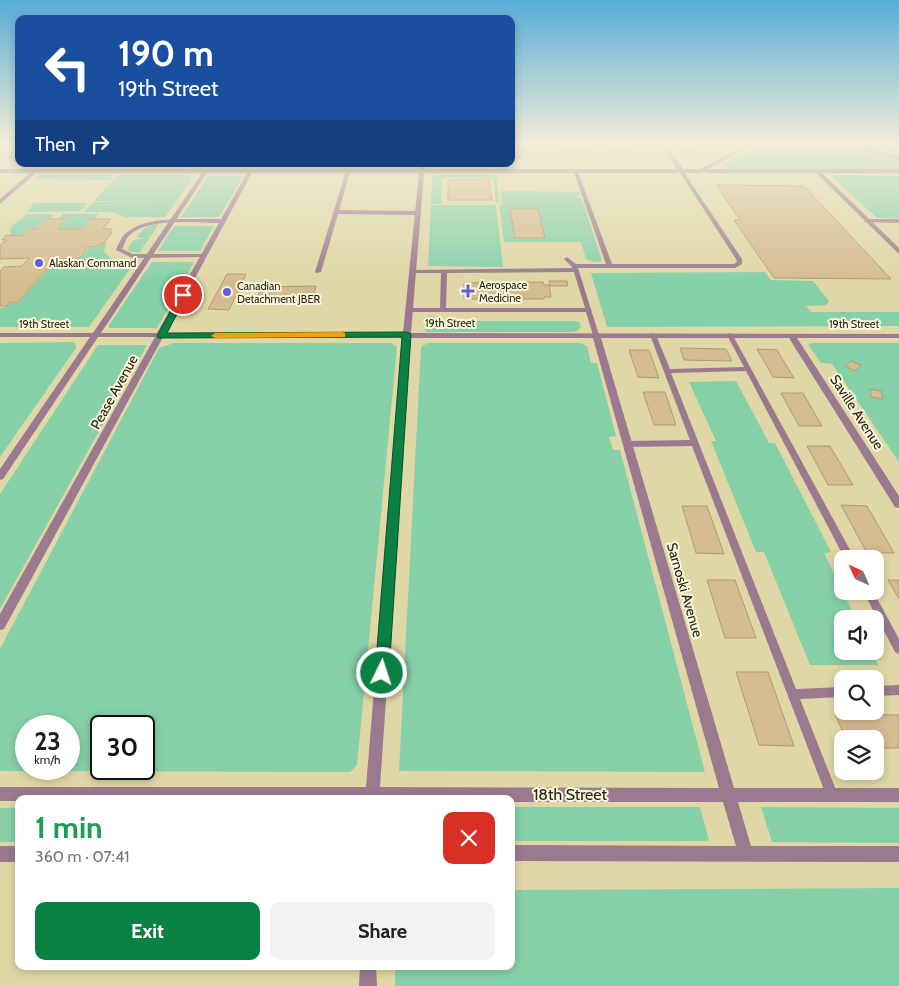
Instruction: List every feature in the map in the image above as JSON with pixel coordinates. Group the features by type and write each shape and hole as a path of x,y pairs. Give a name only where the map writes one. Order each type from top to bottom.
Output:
{"street":[{"path":"0,202 15,189"},
{"path":"0,477 194,189"},
{"name":"Pease Avenue","path":"0,625 240,189"},
{"path":"372,795 407,334 420,189"},
{"path":"835,189 899,252"},
{"name":"19th Street","path":"0,335 899,336"},
{"name":"Sarnoski Avenue","path":"596,335 746,852"},
{"name":"Saville Avenue","path":"792,336 899,504"},
{"name":"18th Street","path":"0,794 124,795"},
{"name":"18th Street","path":"515,796 899,795"},
{"path":"515,853 746,852 899,854"},
{"path":"0,854 15,854"},
{"path":"368,970 368,986"}],"lane":[{"path":"318,272 343,189"},
{"path":"582,189 610,266"},
{"path":"413,272 610,266 736,266 740,263 739,260 693,189"},
{"path":"336,212 419,213"},
{"path":"203,256 124,254 119,250 119,247 131,232 141,225 158,221 222,222"},
{"path":"867,221 899,221"},
{"path":"567,259 576,268 596,335"},
{"path":"444,271 444,310"},
{"path":"409,310 588,310"},
{"path":"653,335 832,794"},
{"path":"730,335 845,550"},
{"path":"667,371 748,369"},
{"path":"627,444 695,443"},
{"path":"873,600 899,649"},
{"path":"884,691 899,690"},
{"path":"793,694 834,692"}],"green space":[{"path":"105,189 185,189 165,217 125,217 112,212 84,212 93,202 170,202 94,201"},
{"path":"199,189 235,189 219,217 181,217"},
{"path":"432,189 442,189 441,204 431,204"},
{"path":"494,189 498,189 499,203 496,203"},
{"path":"845,189 899,189 899,218 877,218"},
{"path":"501,191 579,192 581,195 576,196 582,199 602,261 594,262 586,259 581,242 504,242 499,205 502,205","holes":["511,209 538,209 545,238 516,238"]},
{"path":"34,203 88,203 80,211 27,212"},
{"path":"431,205 496,205 503,267 428,266"},
{"path":"26,214 54,215 36,228 28,228 22,235 12,235 9,230"},
{"path":"63,214 98,214 95,219 90,219 82,228 58,229 67,219 58,219"},
{"path":"159,224 139,253 129,251 128,248 134,240 145,238 137,237 141,231 149,226"},
{"path":"174,226 214,226 200,251 158,251"},
{"path":"106,243 104,252 110,258 125,263 134,263 89,327 0,327 0,308 6,307 10,303 18,303 54,263 79,260 89,248 97,248 101,244"},
{"path":"152,262 194,262 157,328 109,328 109,325"},
{"path":"765,272 771,280 813,281 829,301 826,305 806,306 811,312 899,312 899,326 607,327 591,273"},
{"path":"426,317 435,317 436,321 574,321 579,322 581,327 573,332 427,332 425,331"},
{"path":"73,342 76,348 0,457 0,343"},
{"path":"174,343 391,343 397,347 357,765 350,772 155,771 155,715 90,715 90,771 80,771 80,715 15,715 15,771 0,771 0,649 159,348"},
{"path":"428,343 580,343 587,346 591,363 597,363 616,436 609,437 613,450 620,450 705,772 399,771 421,347"},
{"path":"812,343 899,343 899,462 832,364 821,363 808,345"},
{"path":"98,345 147,345 0,609 0,494"},
{"path":"736,381 769,443 775,443 831,552 824,553 834,574 834,600 847,600 852,610 834,610 834,660 876,660 878,665 810,665 764,552 756,552 711,441 716,441 689,382"},
{"path":"515,807 700,807 709,841 515,841"},
{"path":"761,807 899,808 899,843 772,842"},
{"path":"0,808 15,808 15,842 0,842"},
{"path":"899,888 899,986 395,986 395,970 515,970 515,890"}],"building":[{"path":"448,189 490,189 492,200 448,200"},
{"path":"719,189 807,189 891,279 774,278 734,220 740,220"},
{"path":"510,209 538,209 545,238 515,238"},
{"name":"Alaskan Command","path":"47,219 66,219 57,229 83,229 91,219 111,219 103,229 112,229 109,232 112,232 104,243 97,247 88,247 79,259 56,259 18,302 10,302 7,306 0,306 0,271 4,267 22,266 29,258 0,259 0,245 7,240 2,240 6,235 22,236 29,229 37,229"},
{"name":"Canadian Detachment JBER","path":"227,274 246,274 229,310 208,309"},
{"path":"549,281 567,281 568,286 550,286"},
{"path":"543,282 544,285 549,285 551,297 544,297 544,299 464,299 464,283"},
{"path":"316,286 313,300 301,300 300,303 277,304 279,298 257,298 261,287"},
{"path":"680,348 726,349 732,361 684,360"},
{"path":"757,349 777,350 794,378 773,377"},
{"path":"629,350 649,350 659,378 638,377"},
{"path":"851,361 861,365 855,371 845,366"},
{"path":"870,389 881,391 883,399 871,397"},
{"path":"643,392 665,392 676,425 654,425"},
{"path":"781,393 803,393 822,426 799,426"},
{"path":"807,446 830,446 853,485 828,485"},
{"path":"841,505 867,506 894,553 884,553 884,550 865,550"},
{"path":"682,506 707,506 724,554 696,553"},
{"path":"707,580 735,580 756,638 725,638"},
{"path":"888,580 899,580 899,599"},
{"path":"736,672 768,672 794,746 759,745"},
{"path":"884,715 899,715 899,748 884,748 884,730 842,730 838,720 884,720"}],"slow traffic":[{"path":"215,336 342,335"}],"place":[{"name":"Alaskan Command","path":"39,263"},
{"name":"Aerospace Medicine","path":"468,291"},
{"name":"Canadian Detachment JBER","path":"227,292"}],"route":[{"path":"183,295 161,336 407,334 382,673"}]}
